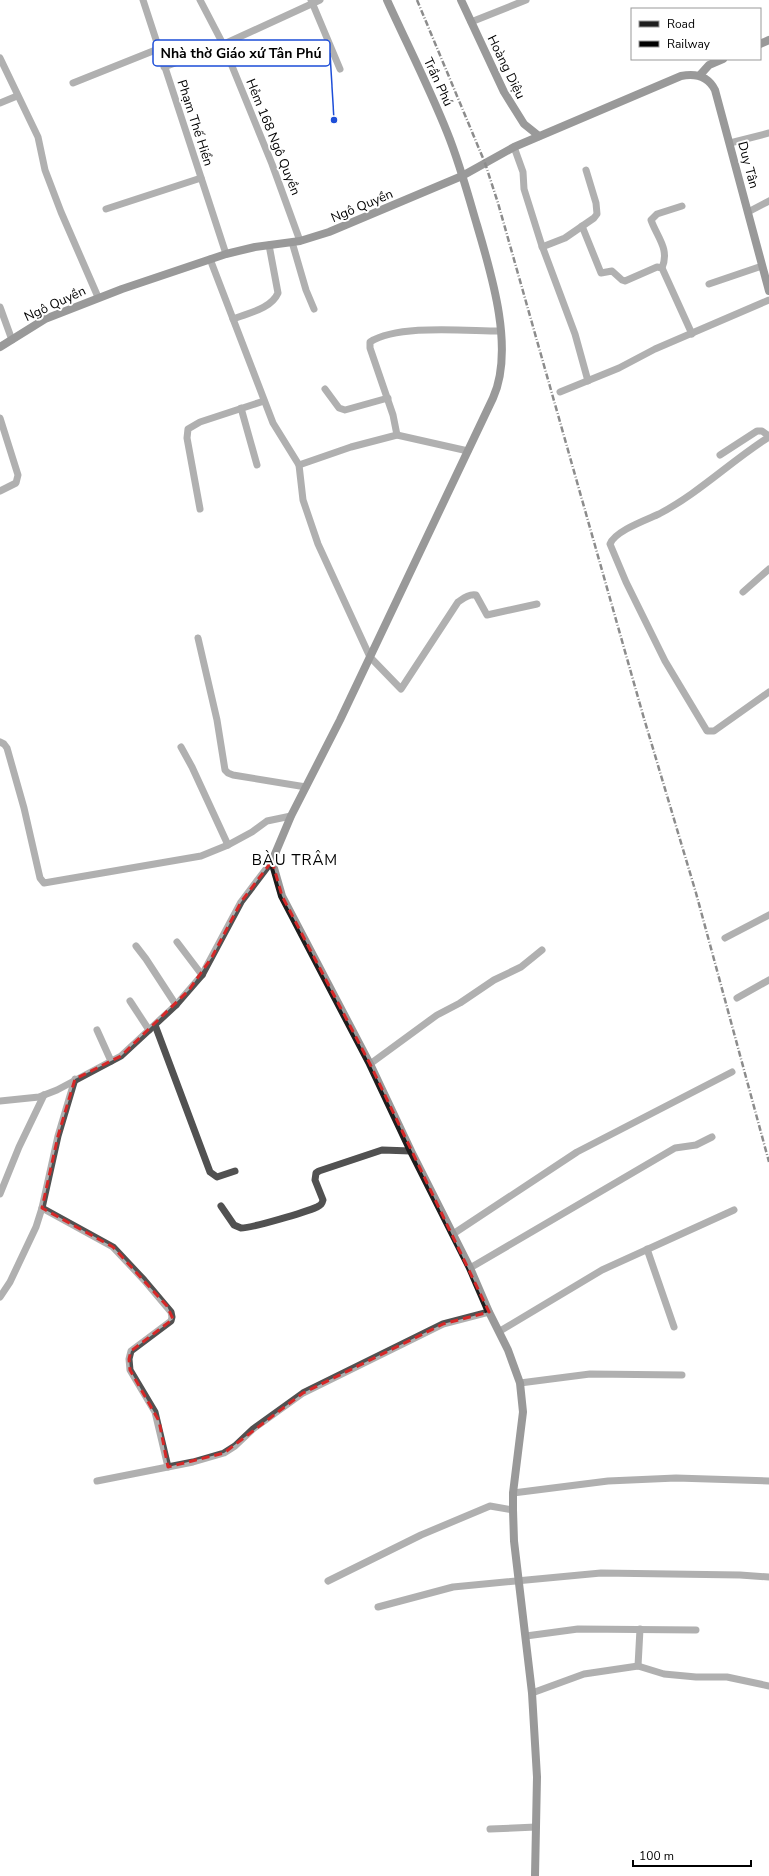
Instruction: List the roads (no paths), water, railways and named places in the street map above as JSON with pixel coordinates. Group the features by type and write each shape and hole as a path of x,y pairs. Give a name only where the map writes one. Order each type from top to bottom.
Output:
{"street":[{"name":"Phạm Thế Hiển","path":"143,0 226,254"},
{"name":"Hẻm 168 Ngô Quyền","path":"200,0 222,44 272,164 296,242 306,290 314,310"},
{"path":"164,67 222,44 312,2 320,0"},
{"name":"Trần Phú","path":"272,861 291,816 370,657 499,383 502,356 493,284 462,176 447,131 387,0"},
{"name":"Hoàng Diệu","path":"461,0 504,92 515,112 524,124 539,136"},
{"path":"471,22 526,0"},
{"path":"312,2 340,69"},
{"path":"73,83 158,49"},
{"path":"0,58 38,137 45,170 58,205 98,297"},
{"path":"700,75 709,65 721,60"},
{"name":"Ngô Quyền","path":"0,347 45,319 98,297 226,254 255,247 296,242 329,232 462,176 514,147 539,136 681,76 692,74 700,75"},
{"name":"Duy Tân","path":"700,75 712,85 715,90 769,290"},
{"path":"0,103 17,96"},
{"path":"730,143 769,133"},
{"path":"514,147 523,172 524,188 542,247 575,334 588,381"},
{"path":"542,247 565,238 597,214 596,203 586,170"},
{"path":"106,209 201,178"},
{"path":"748,212 769,201"},
{"path":"682,206 657,214 651,220 664,252 665,259 662,268 692,334"},
{"path":"582,226 601,273 612,271 625,281 657,267 662,268"},
{"path":"233,319 271,303 276,298 278,293 270,245"},
{"path":"210,259 273,423 299,465 303,500 318,544 370,657 401,690 458,602 464,598 471,595 476,595 487,615 537,604"},
{"path":"709,284 762,266"},
{"path":"560,392 588,381 769,300"},
{"path":"0,308 12,340"},
{"path":"397,435 388,398 370,348 370,342 375,339 412,330 500,331"},
{"path":"325,389 339,408 345,410 388,398"},
{"path":"200,509 187,438 188,429 200,422 264,401"},
{"path":"241,408 257,465"},
{"path":"0,418 3,437 16,464 18,479 11,486 0,491"},
{"path":"720,455 757,431 762,431 769,436 679,502 628,528 613,538 610,544 626,582 665,661 707,730 714,731 769,692"},
{"path":"299,465 351,447 397,435 468,451"},
{"path":"743,592 769,569"},
{"path":"198,638 217,720 225,770 233,775 306,787"},
{"path":"0,742 7,748 24,808 40,878 44,883 187,859 214,852 252,832 267,821 291,816"},
{"path":"180,748 192,767 228,845"},
{"path":"0,1101 25,1099 58,1090 75,1079 121,1056 176,1005 202,976 241,902 272,861"},
{"path":"272,861 282,896 370,1064 411,1151 454,1234 489,1312 500,1331 520,1383 523,1412 513,1493 513,1510 514,1541 520,1580 532,1693 537,1777 535,1876"},
{"path":"725,938 769,915"},
{"path":"177,942 202,976"},
{"path":"136,946 176,1005"},
{"path":"370,1064 437,1015 460,1003 494,980 521,967 542,950"},
{"path":"737,998 769,980"},
{"path":"130,1001 152,1027 210,1172 217,1177 235,1171"},
{"path":"97,1030 110,1061"},
{"path":"454,1234 577,1152 732,1072"},
{"path":"0,1298 28,1244 42,1208 58,1136 75,1079"},
{"path":"0,1194 19,1148 44,1095"},
{"path":"470,1268 675,1148 696,1145 712,1137"},
{"path":"221,1206 234,1225 241,1228 286,1217 322,1204 323,1200 315,1176 319,1171 382,1150 411,1151"},
{"path":"42,1208 113,1247 171,1312 171,1321 131,1352 129,1359 130,1370 148,1398 158,1421 168,1467"},
{"path":"500,1331 602,1270 734,1210"},
{"path":"646,1250 674,1327"},
{"path":"97,1481 168,1467 224,1453 235,1446 265,1420 304,1393 443,1324 489,1312"},
{"path":"520,1383 590,1374 682,1375"},
{"path":"513,1493 608,1481 676,1478 769,1481"},
{"path":"328,1581 420,1535 490,1506 513,1510"},
{"path":"378,1607 453,1587 520,1580 601,1574 740,1575 769,1577"},
{"path":"526,1636 578,1629 696,1630"},
{"path":"638,1666 640,1629"},
{"path":"532,1693 584,1674 638,1666 664,1674 696,1677 727,1677 769,1686"},
{"path":"490,1829 536,1826"}],"railway":[{"path":"417,0 485,163 498,203 643,715 696,893 769,1162"}],"place":[{"name":"Nhà thờ Giáo xứ Tân Phú","path":"334,120"}],"district":[{"name":"BÀU TRÂM","path":"295,860"}]}
